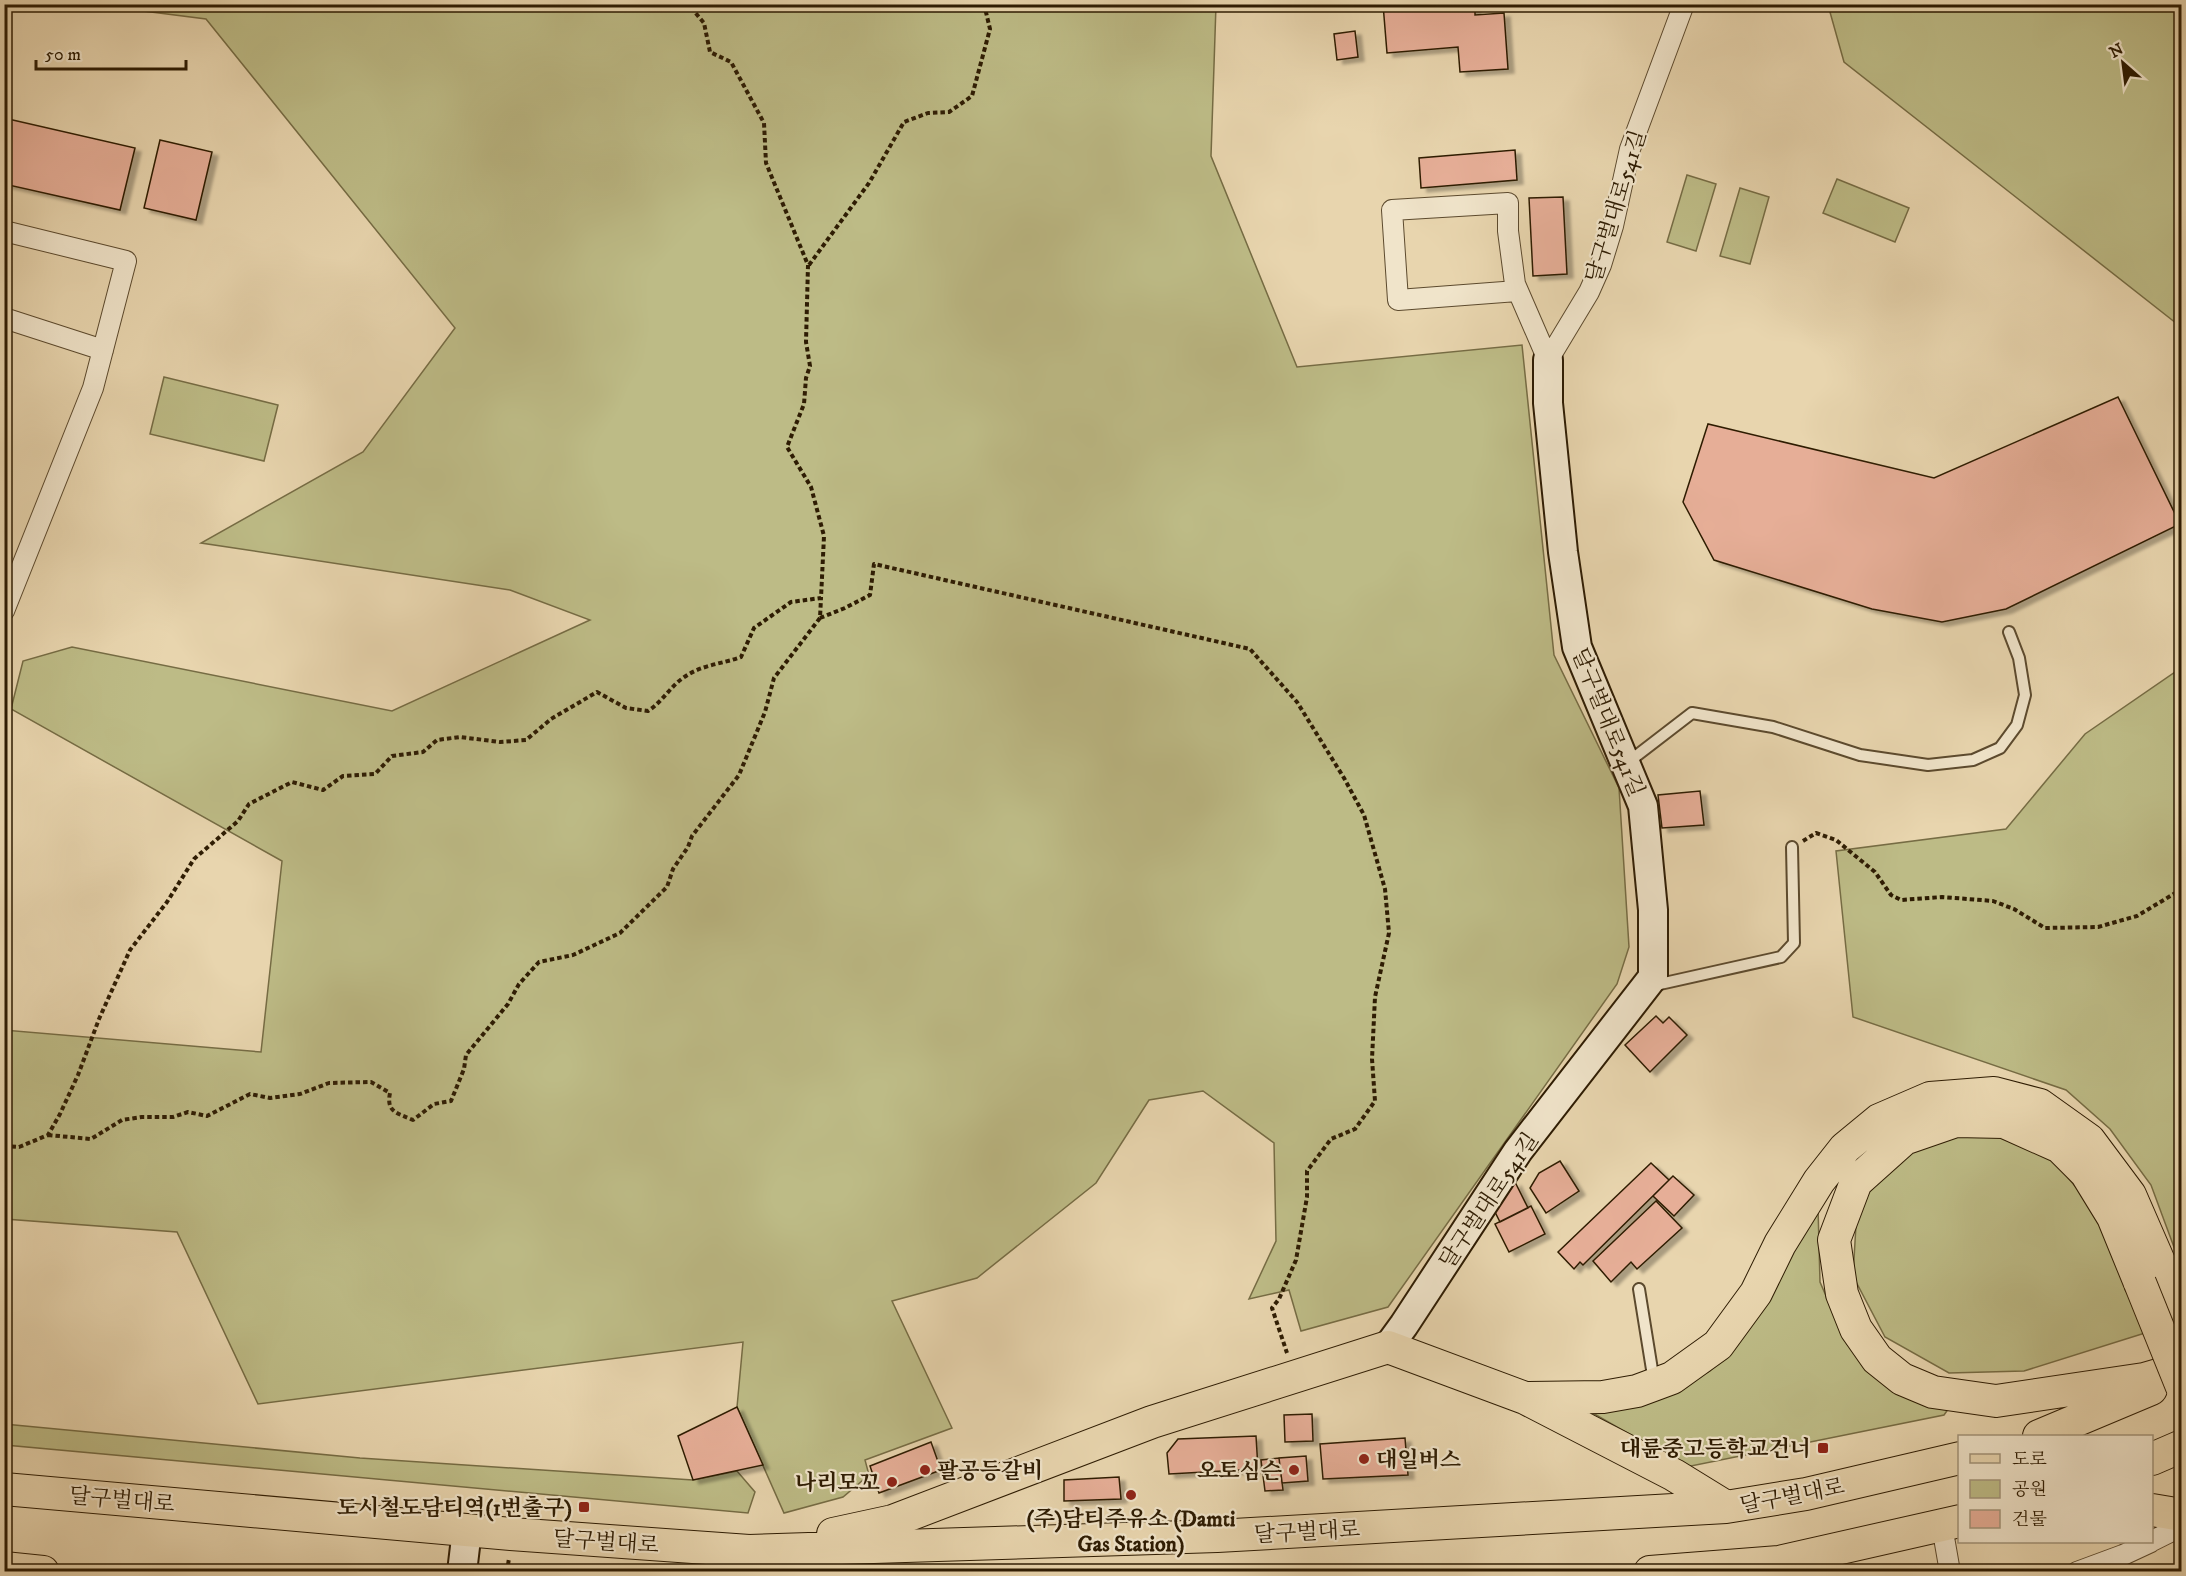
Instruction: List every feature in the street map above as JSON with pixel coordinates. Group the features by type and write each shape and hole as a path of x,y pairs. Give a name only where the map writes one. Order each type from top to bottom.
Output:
{"main road":[{"path":"1525,1398 1603,1397 1637,1391 1672,1378 1718,1345 1756,1293 1780,1244 1819,1181 1845,1148 1879,1120 1930,1098 1994,1093 2040,1105 2089,1140 2130,1195 2181,1387"},
{"path":"2181,1321 2086,1173 2060,1147 2004,1122 1956,1121 1904,1139 1856,1182 1834,1240 1842,1294 1856,1329 1877,1359 1902,1379 1933,1392 1996,1401 2144,1379 2181,1368"},
{"path":"749,1551 892,1521 1152,1422 1388,1347 1525,1398 1674,1475 1726,1507"},
{"path":"2044,1435 2181,1376"},
{"path":"2153,1458 2181,1446"},
{"name":"달구벌대로","path":"4,1489 467,1530 749,1551 1217,1536 1726,1507 1806,1494 1958,1458"},
{"path":"2153,1510 2181,1515"},
{"path":"1650,1572 1779,1562 1951,1524"}],"street":[{"name":"달구벌대로541길","path":"1388,1347 1518,1151 1653,977 1653,910 1643,806 1577,647 1563,552 1548,403 1548,360 1589,292 1601,265 1613,226 1630,149 1684,4"},
{"path":"1517,291 1398,300 1392,210 1508,203 1508,231 1515,284 1548,360"},
{"path":"4,231 126,261 93,388 4,611"},
{"path":"4,318 103,350"},
{"path":"1950,1572 1951,1524"},
{"path":"2153,1540 2181,1526"},
{"path":"462,1572 467,1530"},
{"path":"2077,1572 2123,1555 2147,1543"}],"lane":[{"path":"1626,764 1692,713 1773,727 1860,755 1928,765 1973,760 2000,748 2017,725 2025,694 2019,658 2009,632"},
{"path":"1645,987 1781,957 1794,944 1792,847"},
{"path":"1639,1289 1654,1385"}],"path":[{"path":"688,4 704,23 710,52 731,62 764,123 766,163 808,265 806,342 810,366 806,378 804,404 787,447 811,487 824,537 820,618"},
{"path":"808,265 869,183 904,122 928,113 949,112 972,96 990,29 984,4"},
{"path":"4,1146 19,1147 48,1135 90,1139 122,1120 142,1117 173,1117 188,1112 207,1116 250,1094 270,1098 300,1094 329,1083 371,1082 390,1093 388,1102 393,1111 413,1120 434,1104 451,1101 464,1068 466,1055 508,1004 519,984 538,962 573,955 620,933 666,887 673,869 688,847 692,836 739,775 765,712 774,678 820,618 845,609 870,595 874,564 1250,649 1297,702 1364,815 1385,889 1389,933 1375,997 1372,1059 1375,1101 1355,1130 1331,1139 1307,1171 1307,1197 1296,1260 1279,1299 1272,1308 1295,1376"},
{"path":"48,1135 78,1075 99,1019 130,950 167,902 194,859 238,821 249,804 292,782 322,790 343,776 375,774 392,756 423,752 436,740 460,737 500,742 526,740 551,719 597,692 626,708 648,711 661,703 683,678 711,664 724,663 741,657 754,628 791,602 821,598"},
{"path":"1792,847 1816,833 1836,840 1875,872 1891,895 1901,900 1942,897 1993,901 2014,909 2045,928 2098,927 2137,916 2181,889"}],"green space":[{"path":"96,5 1216,5 1211,156 1297,367 1522,345 1554,655 1619,788 1629,947 1617,984 1388,1307 1301,1331 1289,1290 1249,1299 1276,1241 1274,1143 1203,1091 1149,1100 1096,1183 977,1278 892,1301 952,1428 865,1460 869,1475 843,1497 784,1513 737,1407 743,1342 258,1404 177,1232 5,1219 4,1030 261,1052 282,861 11,709 23,661 72,647 392,711 590,620 510,590 201,543 363,452 455,328 206,19"},
{"path":"1828,5 2181,5 2181,327 1844,62"},
{"path":"1687,175 1716,184 1696,251 1667,242"},
{"path":"1837,179 1909,208 1895,242 1823,213"},
{"path":"1740,188 1769,197 1750,264 1720,256"},
{"path":"164,377 278,405 264,461 150,434"},
{"path":"2181,668 2181,1266 2151,1185 2110,1129 2066,1090 1853,1017 1836,851 2006,829 2085,734"},
{"path":"1959,1129 2007,1135 2053,1160 2097,1212 2145,1333 2024,1371 1949,1373 1885,1337 1853,1276 1857,1208 1898,1155"},
{"path":"1818,1207 1820,1282 1847,1344 1893,1392 1949,1408 1944,1415 1686,1467 1584,1408 1650,1402 1710,1371 1764,1305"},
{"path":"4,1424 360,1458 693,1480 737,1471 755,1492 748,1513 5,1445"}],"building":[{"path":"1383,4 1475,4 1475,15 1504,13 1508,69 1460,72 1458,47 1387,53"},
{"path":"1355,31 1358,57 1337,60 1334,34"},
{"path":"4,118 135,148 120,210 4,184"},
{"path":"160,140 212,152 196,220 144,208"},
{"path":"1515,150 1517,180 1421,188 1419,158"},
{"path":"1563,197 1567,274 1533,276 1529,198"},
{"path":"2118,397 2180,524 2006,609 1942,622 1872,609 1714,560 1683,502 1708,424 1934,478"},
{"path":"1700,791 1704,825 1662,828 1658,795"},
{"path":"1656,1016 1663,1023 1669,1017 1687,1035 1650,1072 1625,1045"},
{"path":"1560,1161 1579,1191 1546,1213 1530,1188 1539,1173"},
{"path":"1651,1163 1669,1180 1583,1265 1580,1262 1574,1269 1558,1252"},
{"path":"1673,1176 1694,1195 1674,1216 1653,1196"},
{"path":"1515,1182 1528,1208 1500,1222 1495,1212"},
{"path":"1656,1201 1682,1228 1637,1269 1631,1262 1611,1282 1593,1261"},
{"path":"1531,1206 1545,1234 1509,1252 1495,1224"},
{"path":"737,1407 763,1465 693,1480 678,1436"},
{"path":"1312,1414 1313,1441 1285,1442 1284,1415"},
{"path":"1256,1436 1258,1469 1169,1474 1167,1453 1178,1439"},
{"name":"대일버스","path":"1405,1438 1408,1475 1323,1479 1320,1444"},
{"path":"931,1442 941,1470 879,1493 870,1466"},
{"name":"오토심슨","path":"1306,1456 1308,1481 1282,1483 1279,1458"},
{"path":"1279,1458 1283,1490 1265,1491 1261,1460"},
{"path":"1119,1477 1121,1499 1064,1501 1064,1480"},
{"path":"2178,1563 2182,1572 2163,1572"}],"place":[{"name":"대륜중고등학교건너","path":"1823,1448"},
{"name":"대일버스","path":"1364,1459"},
{"name":"팔공등갈비","path":"925,1470"},
{"name":"오토심슨","path":"1294,1470"},
{"name":"나리모꼬","path":"892,1482"},
{"name":"(주)담티주유소 (Damti Gas Station)","path":"1131,1495"},
{"name":"도시철도담티역(1번출구)","path":"584,1507"}]}
